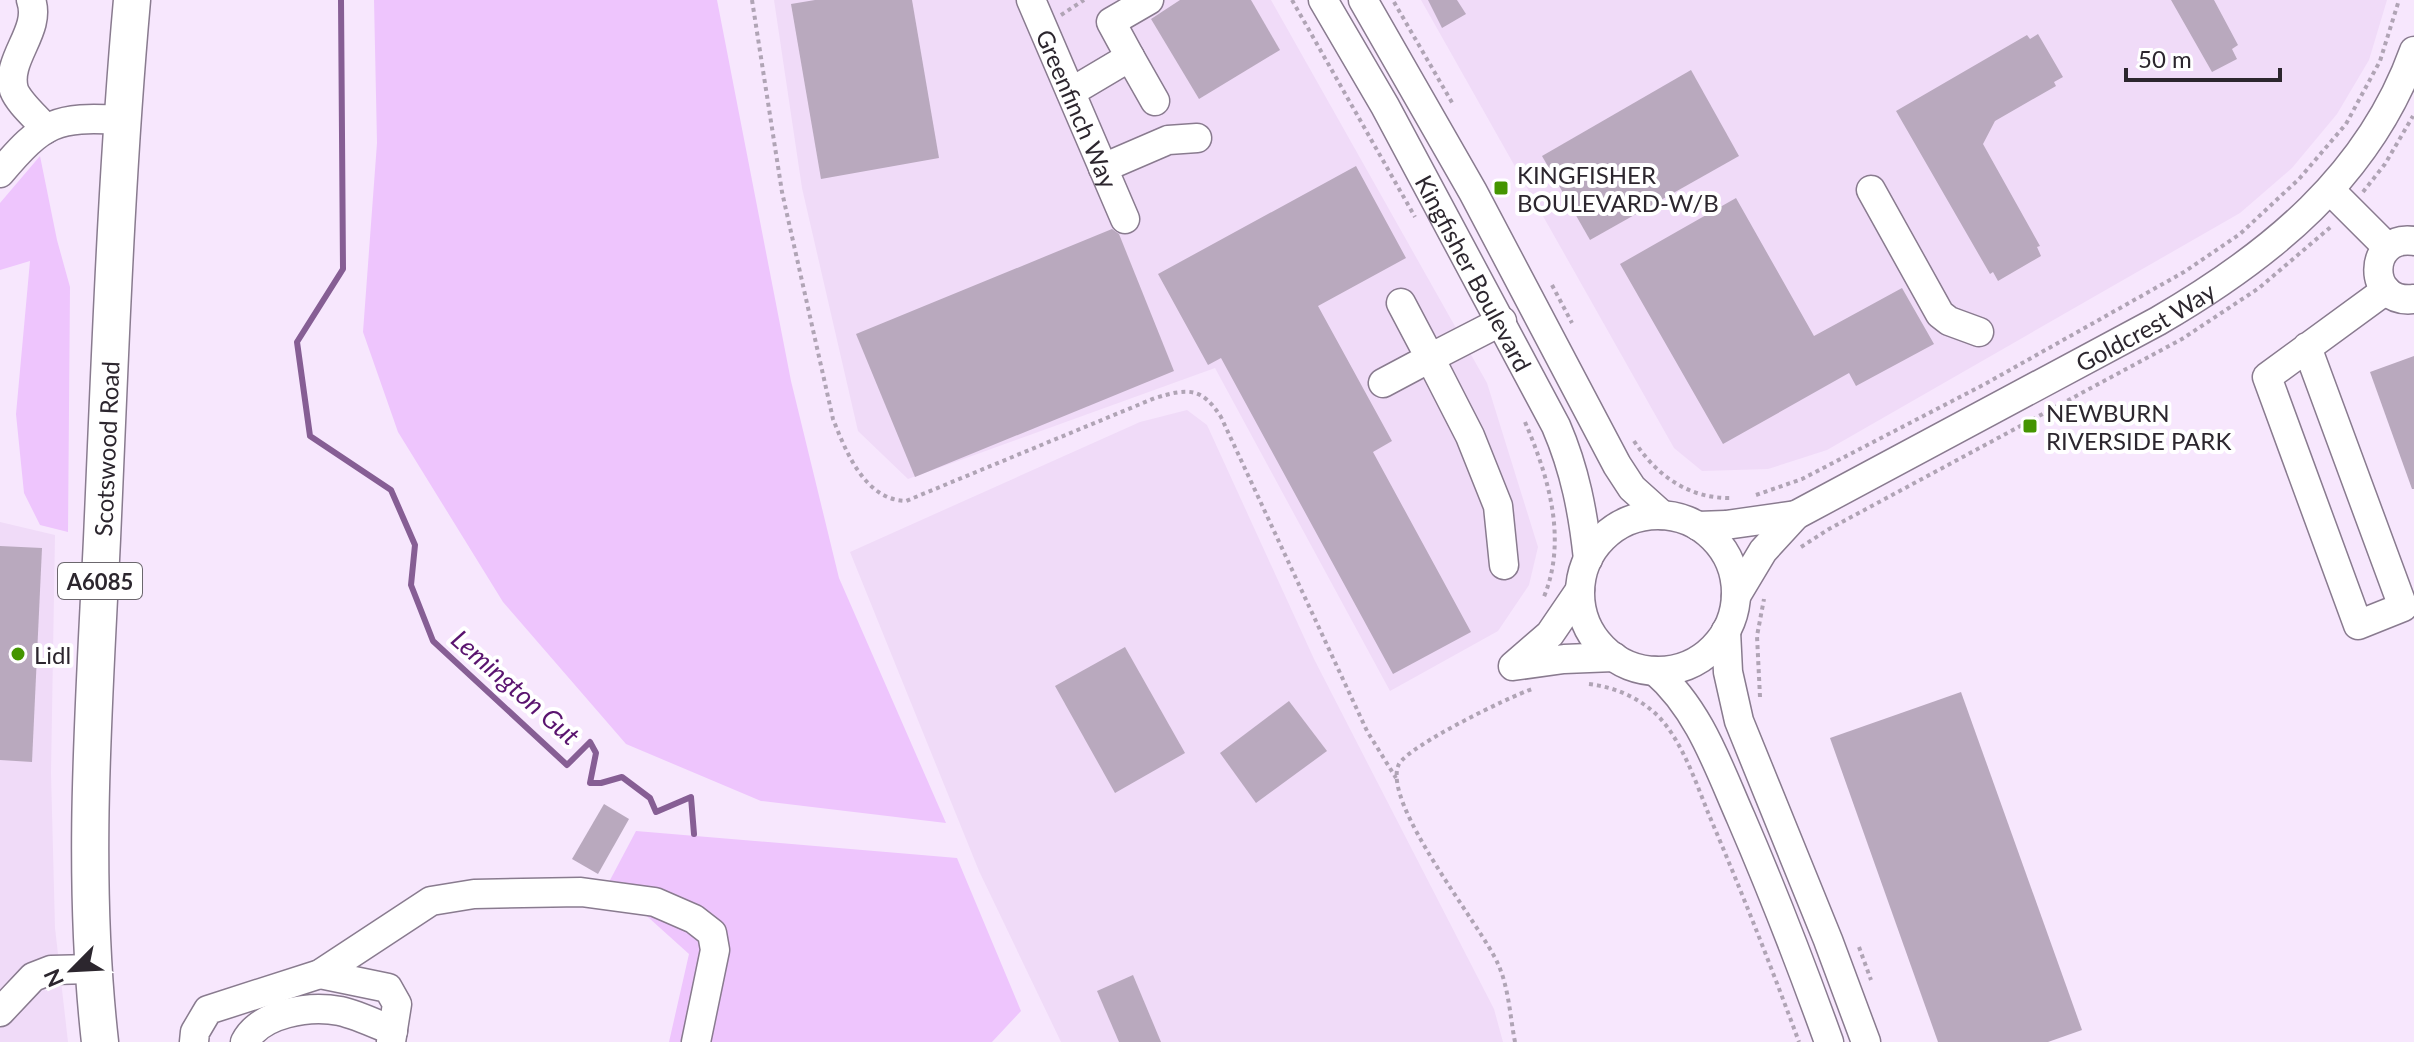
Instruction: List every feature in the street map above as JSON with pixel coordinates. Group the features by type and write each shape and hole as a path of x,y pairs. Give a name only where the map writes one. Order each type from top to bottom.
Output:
{"main road":[{"name":"Scotswood Road","path":"100,1042 92,969 89,812 121,120 132,0"}],"street":[{"path":"31,0 34,9 31,26 13,73 14,92 46,129"},
{"name":"Greenfinch Way","path":"1031,0 1125,219"},
{"path":"1149,0 1111,22 1155,101"},
{"name":"Kingfisher Boulevard","path":"1323,0 1385,106 1556,426 1568,453 1583,512 1588,559"},
{"name":"Kingfisher Boulevard","path":"1363,0 1473,192 1617,465 1632,488 1662,515"},
{"name":"Goldcrest Way","path":"1796,515 2023,396 2191,302 2274,243 2330,190 2372,138 2414,51"},
{"path":"1071,92 1130,57"},
{"path":"0,173 46,129 65,120 121,120"},
{"path":"1103,168 1168,140 1197,138"},
{"path":"1871,190 1940,314 1949,321 1979,332"},
{"path":"2330,190 2401,244 2379,259 2378,277 2396,298 2414,299"},
{"path":"2307,347 2408,605 2358,625 2267,377 2307,347 2386,290"},
{"path":"1401,303 1470,436 1498,506 1504,565"},
{"path":"1383,383 1502,321"},
{"path":"1614,657 1564,659 1513,666 1550,634 1580,590 1588,559 1598,544 1626,522 1644,516 1662,515 1698,526 1726,525 1796,515"},
{"path":"1736,596 1763,551 1796,515"},
{"path":"1580,590 1585,621 1592,635 1614,657 1628,665 1655,671 1690,664 1710,650 1726,631 1736,596 1730,564 1723,550 1698,526"},
{"path":"1726,631 1728,672 1739,721 1866,1042"},
{"path":"1655,671 1680,696 1707,743 1755,852 1829,1042"},
{"path":"194,1042 195,1032 208,1010 320,974 431,901 474,894 581,892 655,902 694,919 712,933 715,950 696,1042"},
{"path":"0,1012 33,977 51,970 92,969"},
{"path":"245,1042 260,1023 318,1009 344,1012 392,1036 397,1004 388,988 320,974"}],"path":[{"path":"752,0 782,192 833,419 843,445 871,486 885,496 906,501 1155,398 1178,391 1195,392 1211,401 1367,731 1396,778 1421,839 1442,878 1482,933 1499,965 1515,1042"},
{"path":"1055,18 1084,0"},
{"path":"1292,0 1419,226"},
{"path":"1751,496 1802,479 2079,332 2184,272 2240,234 2299,179 2346,124 2380,61 2399,0"},
{"path":"1523,418 1544,478 1554,528 1554,570 1540,606"},
{"path":"1628,431 1648,460 1678,486 1699,495 1739,498"},
{"path":"1796,551 1807,543"},
{"path":"1763,708 1757,636 1765,595"},
{"path":"1580,683 1618,690 1649,708 1668,728 1697,785 1736,877 1799,1042"},
{"path":"1396,778 1400,763 1410,753 1461,723 1538,687"}],"shaded area":[{"path":"374,0 717,0 791,381 839,578 946,823 761,801 626,744 503,602 398,432 363,332 377,143"},
{"path":"774,0 1271,0 1487,383 1538,547 1529,585 1498,631 1390,691 1215,368 908,479 858,431 802,188"},
{"path":"1421,0 2387,0 2369,60 2337,114 2292,168 2240,213 1827,450 1768,469 1702,471 1674,448"},
{"path":"40,156 70,287 68,532 40,525 24,493 16,414 30,261 0,270 0,203"},
{"path":"1187,410 1207,425 1314,659 1494,1009 1503,1042 1061,1042 979,871 850,552 1140,422"},
{"path":"0,522 55,535 51,773 55,928 68,1042 0,1042"},
{"path":"636,831 957,858 1021,1011 992,1042 669,1042 689,954 609,882"}],"building":[{"path":"815,0 912,0 939,158 821,179 791,4"},
{"path":"1180,0 1251,0 1280,50 1199,99 1151,19"},
{"path":"1428,0 1457,0 1466,14 1442,28"},
{"path":"2171,0 2214,0 2238,45 2232,49 2237,59 2212,72"},
{"path":"2038,34 2063,77 2054,82 2056,86 1995,121 1983,144 2040,246 2037,247 2041,256 1998,281 1993,272 1990,274 1896,111 2027,35 2030,39"},
{"path":"1691,70 1739,156 1590,240 1542,156"},
{"path":"1356,166 1406,258 1318,306 1392,441 1373,452 1471,632 1393,674 1221,358 1208,365 1158,274"},
{"path":"1736,198 1814,336 1902,288 1934,344 1856,386 1849,373 1723,444 1620,264"},
{"path":"1112,229 1119,234 1174,371 915,477 856,334"},
{"path":"2414,356 2414,489 2412,489 2370,372"},
{"name":"Lidl","path":"0,546 42,548 32,762 0,760"},
{"path":"1125,647 1185,753 1115,793 1055,686"},
{"path":"1961,692 2082,1030 2048,1042 1938,1042 1830,738"},
{"path":"1289,701 1327,751 1256,803 1220,753"},
{"path":"604,804 629,819 598,874 572,859"},
{"path":"1133,975 1161,1042 1119,1042 1097,991"}],"waterway":[{"name":"Lemington Gut","path":"341,0 343,269 297,342 310,436 391,490 415,545 411,585 433,641 567,765 590,742 596,753 590,783 622,777 650,798 656,812 691,797 694,834"}],"place":[{"name":"KINGFISHER BOULEVARD-W/B","path":"1501,188"},
{"name":"NEWBURN RIVERSIDE PARK","path":"2030,426"},
{"name":"Lidl","path":"18,654"}]}
